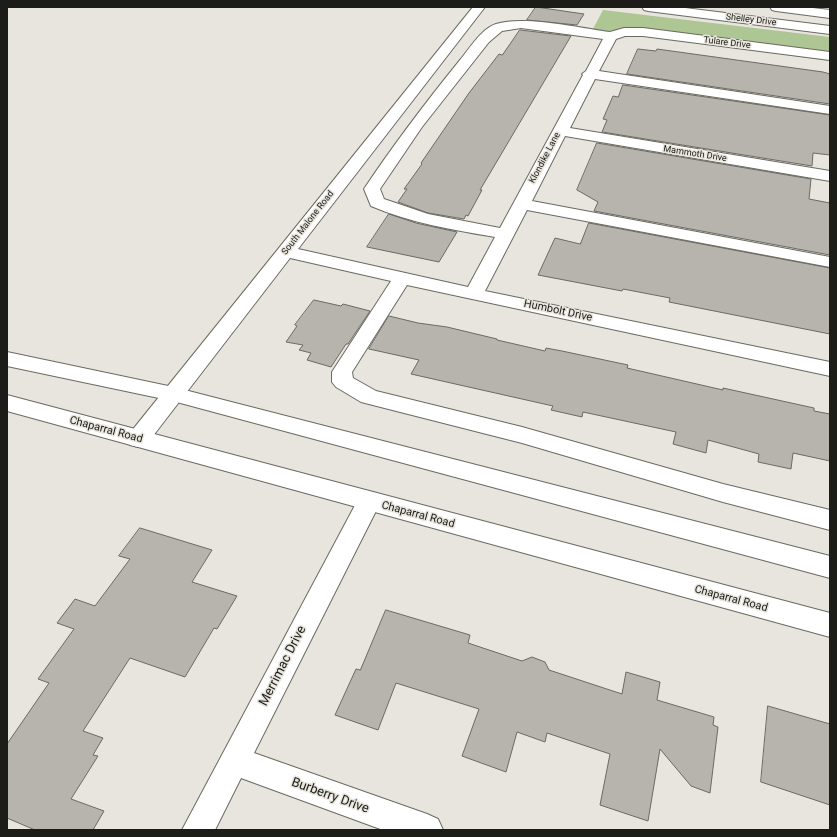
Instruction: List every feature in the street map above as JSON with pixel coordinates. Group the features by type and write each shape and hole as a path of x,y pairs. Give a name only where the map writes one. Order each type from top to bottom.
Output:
{"street":[{"name":"South Malone Road","path":"138,439 479,7"},
{"name":"Shelley Drive","path":"648,7 830,30"},
{"path":"776,7 830,14"},
{"name":"Tulare Drive","path":"506,234 432,220 394,210 377,202 372,189 391,160 456,75 486,39 497,29 508,25 522,24 618,34 651,33 830,56"},
{"name":"Klondike Lane","path":"474,294 590,74 618,34"},
{"path":"590,74 830,110"},
{"name":"Mammoth Drive","path":"560,131 830,176"},
{"path":"521,204 830,262"},
{"name":"Humbolt Drive","path":"286,252 474,294 830,369"},
{"path":"402,278 342,372 343,382 369,397 522,435 723,493 830,520"},
{"path":"7,359 173,394 830,567"},
{"name":"Chaparral Road","path":"7,403 830,625"},
{"name":"Merrimac Drive","path":"198,830 369,501"},
{"name":"Burberry Drive","path":"234,761 427,830"}],"green space":[{"path":"603,10 830,37 830,61 593,29"}],"building":[{"path":"536,7 584,14 577,25 527,20"},
{"path":"520,30 571,36 480,190 482,190 468,216 466,215 464,219 428,213 398,202 407,189 404,189 469,93 499,54 502,55"},
{"path":"638,49 656,51 657,49 830,74 830,104 627,74"},
{"path":"623,85 830,115 830,155 813,153 812,166 602,132 607,120 603,119 613,96 618,97"},
{"path":"597,143 811,179 809,199 830,203 830,255 594,211 598,202 577,190"},
{"path":"389,214 416,223 457,232 439,262 367,247"},
{"path":"589,223 830,268 830,334 669,302 670,298 623,289 622,291 538,275 555,238 580,244"},
{"path":"314,300 341,306 343,304 370,311 331,367 307,360 311,353 299,350 303,345 286,342 297,326 295,325"},
{"path":"389,316 418,323 447,327 545,351 546,348 628,365 627,368 723,390 723,388 814,408 814,411 830,414 830,461 793,453 791,469 758,462 759,454 708,440 706,453 673,444 676,432 583,412 582,417 551,410 553,406 411,374 419,360 369,349"},
{"path":"140,528 212,550 192,582 237,596 217,629 214,628 185,677 130,658 83,731 103,738 93,755 98,756 71,799 104,811 93,830 35,830 7,818 7,744 49,683 38,679 74,629 57,623 75,599 95,606 130,559 119,556"},
{"path":"386,610 470,635 468,643 522,661 532,657 545,662 549,670 622,694 626,672 660,682 657,700 714,717 713,725 718,727 710,793 691,786 660,749 648,821 600,805 610,754 547,733 545,742 517,732 506,772 462,756 479,709 396,683 378,730 335,715 356,669 360,670"},
{"path":"768,706 830,724 830,805 761,782"}]}
